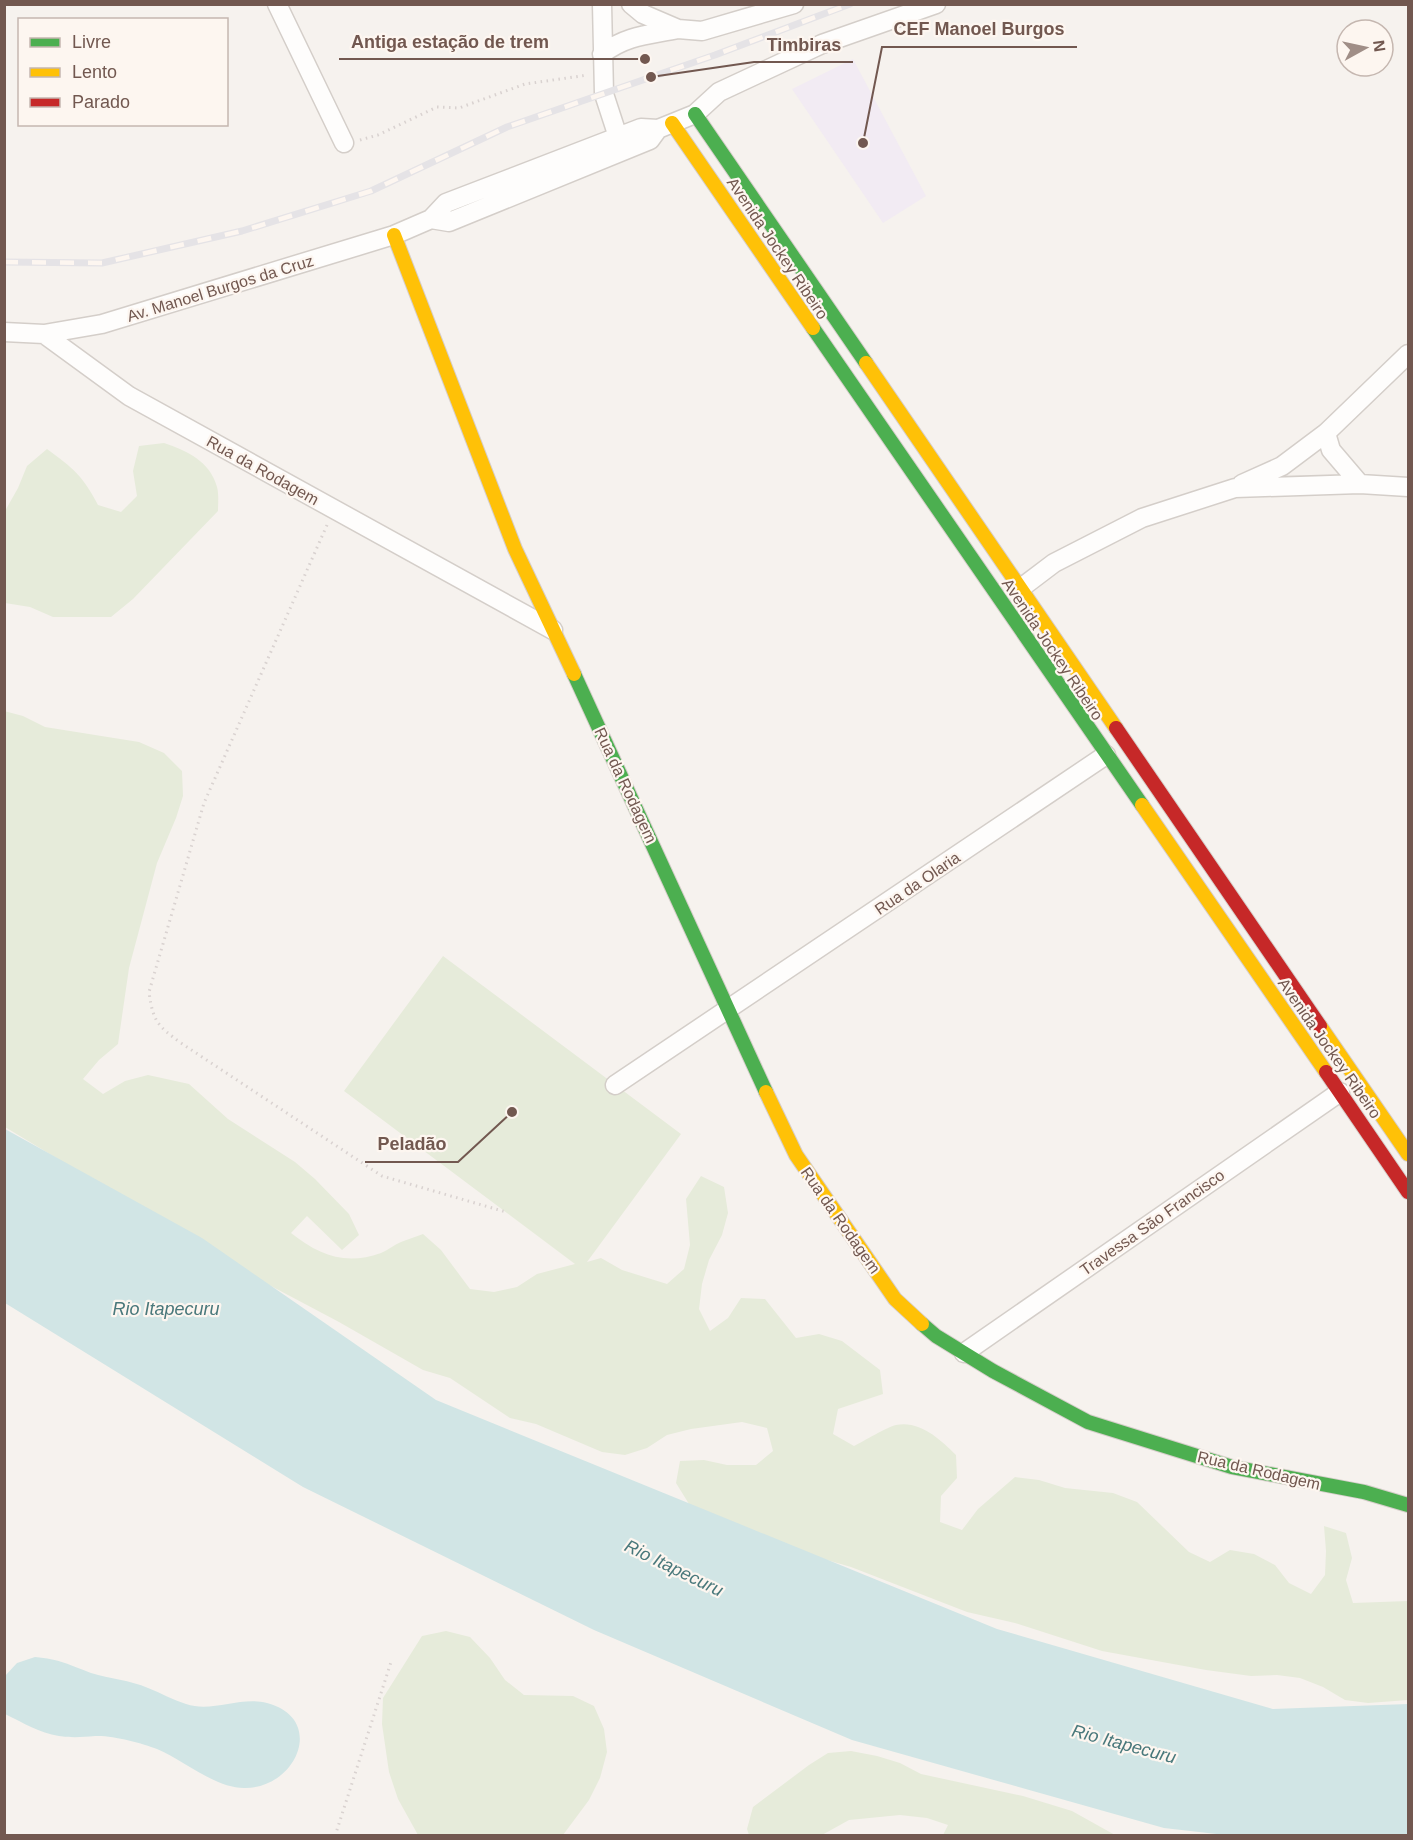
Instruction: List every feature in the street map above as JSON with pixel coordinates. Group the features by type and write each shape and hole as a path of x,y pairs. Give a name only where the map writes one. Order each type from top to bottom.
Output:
{"street":[{"path":"277,4 344,144"},
{"path":"603,4 604,94 618,137"},
{"path":"631,4 643,14 678,29"},
{"path":"603,63 616,44 634,36 678,29 702,31 794,4"},
{"path":"431,219 446,203 641,128 665,126 695,114 719,92 822,44 936,4"},
{"name":"Avenida Jockey Ribeiro","path":"695,114 1408,1154"},
{"path":"431,219 448,222 650,140 665,126"},
{"name":"Avenida Jockey Ribeiro","path":"665,126 1106,755 1408,1192"},
{"name":"Av. Manoel Burgos da Cruz","path":"4,332 44,334 102,324 394,236 431,219"},
{"name":"Rua da Rodagem","path":"394,236 515,549 613,756 796,1155 895,1299 936,1336 1088,1422 1232,1467 1365,1492 1408,1505"},
{"name":"Rua da Rodagem","path":"44,334 129,396 553,630"},
{"path":"1021,588 1054,563 1142,518 1235,488 1282,466 1326,433 1408,354"},
{"path":"1326,433 1331,450 1360,484"},
{"path":"1235,488 1360,484 1408,487"},
{"name":"Rua da Olaria","path":"615,1085 1106,755"},
{"name":"Travessa São Francisco","path":"964,1353 1340,1092"}],"path":[{"path":"344,144 378,135 437,107 459,108 525,84 603,63"},
{"path":"335,509 204,803 149,992 151,1010 160,1028 382,1176 506,1212"},
{"path":"335,1836 392,1659"}],"shaded area":[{"path":"853,59 926,196 883,223 792,89"}],"green space":[{"path":"164,443 196,458 209,470 218,490 218,511 133,599 111,617 53,617 30,607 5,603 5,511 27,466 47,449 77,473 98,505 121,512 137,496 133,471 139,446"},
{"path":"4,711 23,716 45,727 139,742 164,753 182,771 183,796 157,863 129,968 118,1044 99,1060 83,1079 103,1094 125,1081 148,1075 189,1084 228,1119 295,1162 349,1214 359,1235 342,1250 307,1216 291,1233 301,1241 333,1256 356,1258 381,1253 423,1234 441,1250 470,1289 494,1292 517,1287 537,1274 575,1264 344,1091 443,956 681,1134 587,1262 601,1258 622,1270 667,1284 684,1269 690,1245 686,1199 701,1176 724,1187 728,1213 722,1235 709,1260 702,1284 699,1309 710,1331 728,1318 741,1298 765,1299 796,1338 819,1334 842,1341 880,1370 883,1394 838,1409 833,1434 854,1446 892,1426 905,1424 922,1428 944,1443 956,1455 957,1478 941,1496 940,1522 962,1530 978,1509 1015,1477 1039,1480 1065,1488 1113,1493 1137,1502 1189,1552 1210,1562 1230,1550 1254,1554 1275,1565 1289,1583 1311,1594 1325,1575 1324,1526 1346,1533 1352,1558 1346,1580 1353,1603 1408,1601 1408,1700 1368,1703 1345,1700 1323,1687 1300,1678 1277,1675 1251,1676 1206,1670 1102,1651 1015,1623 967,1612 851,1567 803,1553 689,1504 676,1483 680,1461 704,1460 727,1465 756,1465 773,1451 767,1428 742,1422 691,1429 667,1435 647,1448 625,1455 602,1452 536,1424 510,1418 450,1378 423,1370 250,1275 5,1127"},
{"path":"446,1631 470,1637 490,1658 505,1680 524,1695 573,1696 594,1706 604,1729 607,1752 600,1778 589,1800 563,1835 418,1835 398,1799 389,1772 382,1724 383,1698 422,1636"},
{"path":"851,1751 900,1763 921,1774 1023,1796 1072,1811 1115,1835 943,1835 948,1825 927,1818 900,1815 849,1820 822,1835 749,1835 747,1829 753,1807 828,1753"}],"water":[{"name":"Rio Itapecuru","path":"5,1129 202,1238 436,1400 997,1629 1273,1709 1408,1704 1408,1835 1234,1836 1164,1828 852,1740 594,1630 303,1487 5,1303"},
{"path":"35,1657 58,1661 91,1673 134,1683 196,1706 206,1707 247,1701 267,1703 285,1711 296,1723 300,1737 298,1752 290,1766 278,1777 262,1785 244,1788 233,1787 211,1779 157,1749 135,1742 110,1737 68,1737 45,1733 5,1714 5,1676 17,1663"}],"railway":[{"path":"4,262 102,263 242,231 371,191 507,127 715,55 850,4"}],"traffic: fast":[{"path":"695,114 866,363"},
{"path":"813,328 1142,805"},
{"path":"574,674 766,1092"},
{"path":"922,1324 936,1336 993,1371 1088,1422 1232,1467 1364,1492 1408,1505"}],"traffic: slow":[{"path":"672,123 813,328"},
{"path":"394,235 515,549 574,674"},
{"path":"866,363 1116,728"},
{"path":"1142,805 1326,1072"},
{"path":"1320,1026 1408,1154"},
{"path":"766,1092 796,1155 895,1299 922,1324"}],"traffic: jam":[{"path":"1116,728 1320,1026"},
{"path":"1326,1072 1408,1192"}],"place":[{"name":"Antiga estação de trem","path":"645,59"},
{"name":"Timbiras","path":"651,77"},
{"name":"CEF Manoel Burgos","path":"863,143"},
{"name":"Peladão","path":"512,1112"}]}
